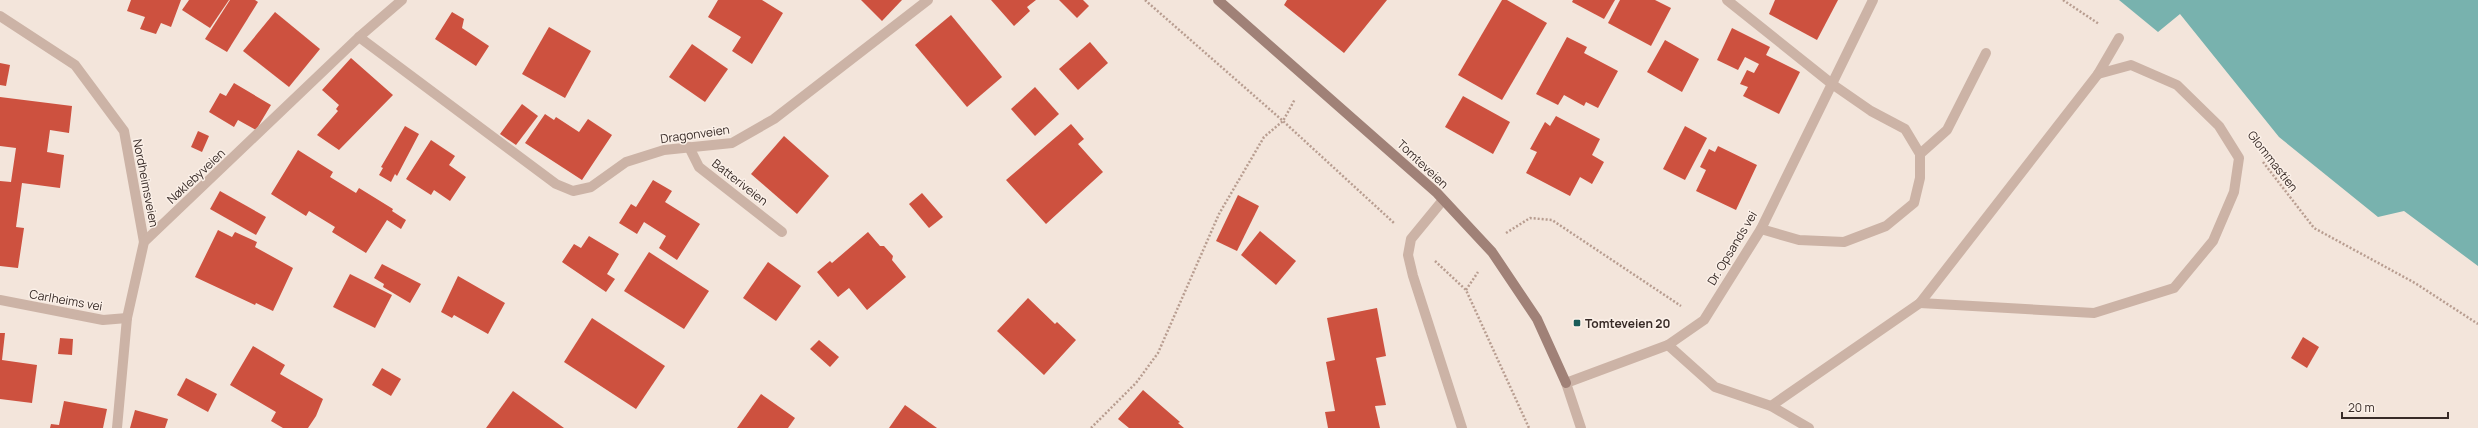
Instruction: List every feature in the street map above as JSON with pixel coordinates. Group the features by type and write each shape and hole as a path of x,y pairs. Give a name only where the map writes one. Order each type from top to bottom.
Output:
{"street":[{"name":"Nøklebyveien","path":"144,242 359,37 402,0"},
{"name":"Dragonveien","path":"359,37 556,184 573,191 591,187 626,162 664,150 732,143 774,119 928,0"},
{"name":"Tomteveien","path":"1218,0 1307,76 1443,200 1492,252 1537,319 1566,383 1581,428"},
{"path":"1727,0 1832,84 1871,111 1905,129 1920,154 1920,178 1914,203 1886,226 1844,242 1799,240 1761,229"},
{"name":"Dr. Opsands vei","path":"1668,345 1704,320 1761,229 1873,0"},
{"name":"Nordheimsveien","path":"0,16 75,66 124,131 144,242"},
{"path":"1771,406 1920,303 2098,74 2120,38"},
{"path":"1920,154 1947,130 1986,53"},
{"path":"1920,303 2094,313 2174,288 2213,241 2234,192 2238,158 2219,126 2177,85 2171,82 2131,65 2098,74"},
{"name":"Batteriveien","path":"689,147 699,167 782,232"},
{"path":"1443,200 1411,239 1408,255 1413,276 1462,428"},
{"path":"117,428 127,318 144,242"},
{"name":"Carlheims vei","path":"0,300 103,320 127,318"},
{"path":"1566,383 1668,345 1715,387 1771,406 1809,428"}],"path":[{"path":"1145,0 1283,121 1466,290 1529,428"},
{"path":"2063,0 2120,38"},
{"path":"1091,428 1136,384 1158,353 1219,214 1264,137 1283,121 1307,76"},
{"name":"Glommastien","path":"2258,156 2314,228 2415,283 2478,324"},
{"path":"1466,290 1504,234 1530,218 1552,220 1704,320"}],"water":[{"path":"2119,0 2478,0 2478,266 2404,211 2378,217 2279,137 2180,14 2158,32"}],"building":[{"path":"131,0 181,0 171,27 161,23 156,34 140,29 145,17 127,11"},
{"path":"189,0 229,0 210,28 182,10"},
{"path":"230,0 255,0 258,2 227,52 205,39"},
{"path":"718,0 762,0 783,13 752,64 732,51 741,37 708,17"},
{"path":"861,0 902,0 882,21"},
{"path":"991,0 1036,0 1027,7 1030,11 1014,26"},
{"path":"1059,0 1083,0 1089,6 1077,18"},
{"path":"1287,0 1387,0 1344,53 1284,5"},
{"path":"1502,0 1507,0 1547,23 1502,100 1458,75"},
{"path":"1573,0 1615,0 1604,19 1572,2"},
{"path":"1620,0 1655,0 1671,8 1651,46 1608,23"},
{"path":"1775,0 1838,0 1817,40 1769,14"},
{"path":"275,12 320,49 289,87 243,51"},
{"path":"452,12 464,19 462,28 489,46 476,66 435,39"},
{"path":"951,15 1002,77 967,107 915,45"},
{"path":"549,27 591,51 565,98 522,74"},
{"path":"1732,28 1770,47 1766,55 1800,72 1779,114 1743,96 1748,87 1740,84 1747,70 1754,73 1759,64 1745,57 1738,70 1717,60"},
{"path":"1567,37 1587,47 1584,53 1618,71 1598,108 1586,102 1584,106 1564,95 1558,105 1536,94"},
{"path":"1665,40 1699,59 1682,92 1647,72"},
{"path":"1090,42 1108,63 1078,90 1059,69"},
{"path":"692,44 728,69 705,102 669,77"},
{"path":"351,58 393,95 339,150 317,135 338,111 336,109 339,105 322,90"},
{"path":"0,63 10,65 6,86 0,85"},
{"path":"234,83 271,105 256,130 238,120 234,127 209,112 220,93 226,96"},
{"path":"1035,87 1059,114 1035,136 1011,109"},
{"path":"1463,96 1510,122 1493,154 1445,127"},
{"path":"0,97 72,106 69,133 50,130 47,152 64,155 60,188 22,183 16,227 24,228 18,268 0,266 0,181 11,182 16,148 0,146"},
{"path":"522,104 538,116 516,145 500,134"},
{"path":"545,114 554,120 556,117 579,132 588,119 612,135 582,180 525,143"},
{"path":"1556,116 1600,139 1592,155 1604,162 1592,184 1580,177 1570,196 1526,173 1537,152 1530,149 1545,122 1550,126"},
{"path":"1071,124 1084,139 1078,144 1103,172 1046,224 1006,180"},
{"path":"405,126 419,134 397,176 395,174 391,182 379,175 383,168 381,167"},
{"path":"1685,126 1707,138 1685,180 1663,169"},
{"path":"198,131 209,136 202,152 191,147"},
{"path":"784,136 829,176 797,214 751,174"},
{"path":"431,140 455,156 449,165 466,177 450,201 434,190 431,195 406,179"},
{"path":"1718,146 1757,165 1736,210 1696,191 1706,170 1700,167 1709,149 1715,152"},
{"path":"298,150 333,172 330,177 356,193 359,188 393,209 392,211 406,220 401,229 387,220 366,253 332,232 335,227 309,211 306,216 271,194"},
{"path":"653,180 672,191 665,202 700,224 677,260 659,248 666,236 644,222 637,234 619,223 631,204 636,207"},
{"path":"220,191 266,217 256,235 210,209"},
{"path":"922,193 943,217 929,228 909,204"},
{"path":"1238,195 1259,206 1237,251 1216,241"},
{"path":"218,230 232,237 235,232 257,242 255,247 293,268 273,311 256,303 255,305 195,277"},
{"path":"1260,231 1296,261 1276,285 1241,255"},
{"path":"868,232 880,246 884,246 893,256 892,260 906,277 867,310 849,288 838,297 817,272 830,261 832,263"},
{"path":"589,236 619,254 607,274 615,279 606,292 562,262 574,244 581,248"},
{"path":"649,252 709,291 684,329 624,291"},
{"path":"768,262 801,286 776,321 743,298"},
{"path":"382,264 421,284 410,303 383,287 384,284 374,278"},
{"path":"350,274 392,295 375,328 333,307"},
{"path":"458,276 505,303 488,334 454,315 452,318 441,312"},
{"path":"1028,298 1055,324 1057,322 1076,340 1044,375 997,331"},
{"path":"1377,308 1386,356 1376,358 1386,405 1375,406 1380,428 1328,428 1325,412 1335,411 1326,362 1335,360 1327,318"},
{"path":"592,318 665,366 636,409 564,362"},
{"path":"0,333 5,333 2,360 37,365 32,403 0,399"},
{"path":"2303,337 2319,347 2307,368 2291,358"},
{"path":"60,338 73,339 72,355 58,354"},
{"path":"819,340 839,357 830,367 810,349"},
{"path":"253,346 285,365 280,374 323,399 316,416 308,428 283,428 271,421 276,412 230,385"},
{"path":"382,368 401,379 391,396 372,385"},
{"path":"186,378 217,394 208,412 177,395"},
{"path":"1143,390 1180,422 1178,423 1184,428 1129,428 1118,419"},
{"path":"513,391 564,428 486,428"},
{"path":"761,394 795,418 788,428 737,428"},
{"path":"64,401 107,409 103,428 50,428 51,424 59,425"},
{"path":"905,405 937,428 889,428"},
{"path":"135,410 168,419 165,428 130,428"}],"place":[{"name":"Tomteveien 20","path":"1577,323"}]}
